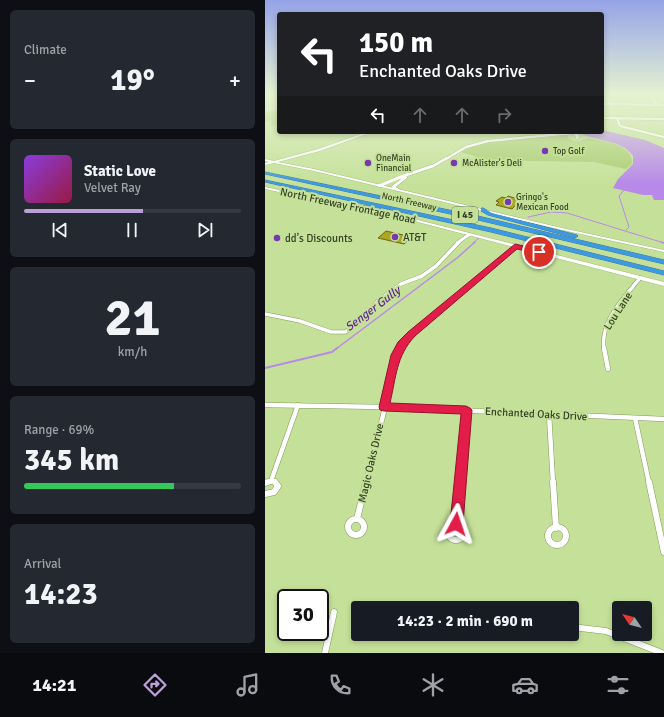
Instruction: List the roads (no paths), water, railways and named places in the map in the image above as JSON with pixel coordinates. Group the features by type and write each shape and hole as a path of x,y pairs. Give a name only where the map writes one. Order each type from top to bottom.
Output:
{"highway":[{"name":"North Freeway","path":"265,173 478,218 664,262"},
{"name":"North Freeway","path":"265,181 479,227 664,273"},
{"path":"360,207 393,212 624,266 636,266"},
{"path":"483,210 490,214 664,258"}],"main road":[{"path":"266,162 347,142 365,134"},
{"path":"266,162 301,155 323,148"},
{"path":"293,165 291,161 301,155"},
{"path":"275,161 285,164"},
{"path":"266,162 293,165 399,191 664,251"},
{"name":"North Freeway Frontage Road","path":"265,188 360,207 664,284"},
{"path":"265,191 287,192"}],"street":[{"path":"619,123 620,126 623,127 664,137"},
{"path":"379,186 437,164 461,150 476,144 493,140 540,138 561,134"},
{"path":"575,134 578,136 577,138"},
{"path":"399,191 393,187 407,175"},
{"path":"265,314 305,322 331,332 345,332 359,324 378,301 401,284 422,276 436,266 456,244 470,234"},
{"name":"Magic Oaks Drive","path":"357,519 396,355 402,344 411,334 515,247"},
{"name":"Lou Lane","path":"608,369 603,343 604,329 640,278"},
{"name":"Enchanted Oaks Drive","path":"265,405 384,407 664,419"},
{"path":"271,481 298,405"},
{"path":"456,524 466,410"},
{"path":"549,414 556,528"},
{"path":"635,418 664,552"},
{"path":"265,483 271,481 276,482 277,488 272,493 265,494"},
{"path":"325,653 334,612"},
{"path":"579,628 605,631 662,653"}],"waterway":[{"path":"624,190 619,196 629,227 626,230"},
{"name":"Senger Gully","path":"528,217 551,212 567,213 664,243 661,242"},
{"name":"Senger Gully","path":"473,243 479,238"},
{"name":"Senger Gully","path":"336,349 457,258 475,242"},
{"name":"Senger Gully","path":"265,368 332,352 337,348"}],"place":[{"name":"Top Golf","path":"545,151"},
{"name":"OneMain Financial","path":"368,163"},
{"name":"McAlister's Deli","path":"454,163"},
{"name":"Gringo's Mexican Food","path":"508,202"},
{"name":"AT&T","path":"395,237"},
{"name":"dd's Discounts","path":"277,238"}]}
